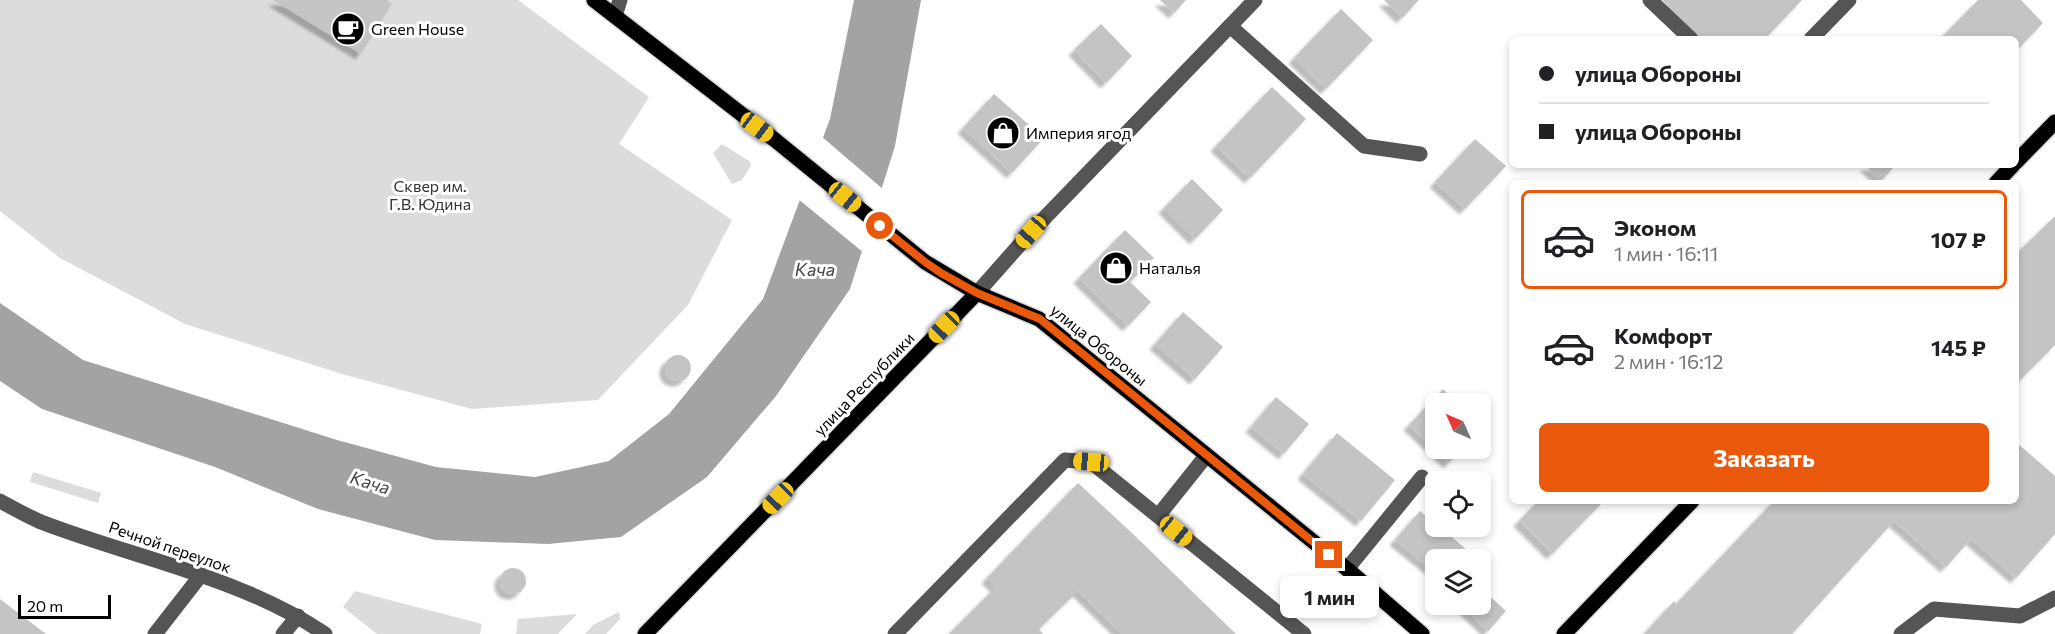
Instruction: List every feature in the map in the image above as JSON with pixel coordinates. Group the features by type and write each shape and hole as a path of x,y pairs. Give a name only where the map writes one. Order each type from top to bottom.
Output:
{"main road":[{"name":"улица Обороны","path":"594,0 775,140 915,255 977,293 1040,319 1347,569 1422,634"},
{"path":"2019,160 2055,122"},
{"path":"1999,180 2011,168"},
{"name":"улица Республики","path":"645,634 977,293"},
{"path":"1564,634 1689,504"}],"street":[{"path":"615,16 620,0"},
{"name":"улица Республики","path":"977,293 1031,232 1255,0"},
{"path":"1650,0 1688,36"},
{"path":"1814,36 1849,0"},
{"path":"1230,26 1364,146 1420,154"},
{"path":"1158,516 1206,456"},
{"path":"895,634 1065,460 1091,462 1304,634"},
{"path":"1347,569 1422,477"},
{"name":"Речной переулок","path":"0,501 40,522 201,575 298,616 325,634"},
{"path":"155,634 201,575"},
{"path":"1901,634 1934,609 2020,616 2055,598"},
{"path":"283,634 298,616"}],"green space":[{"name":"Сквер им. Г.В. Юдина","path":"0,0 518,0 649,97 619,144 732,220 688,305 598,400 472,409 342,374 185,324 60,258 0,211"},
{"path":"722,144 749,161 751,165 742,180 732,184 713,153"},
{"path":"33,472 101,493 98,503 30,482"},
{"path":"355,591 482,624 480,634 377,634 343,607"},
{"path":"619,612 620,619 606,634 585,634 593,625"},
{"path":"577,614 558,634 516,634 518,619"}],"water":[{"name":"Кача","path":"854,0 921,0 895,146 850,289 776,396 707,477 621,537 548,544 435,540 318,509 215,467 42,409 0,381 0,303 83,360 337,440 436,467 535,477 609,461 669,414 763,299 830,119"}],"pier":[{"path":"821,136 884,190 864,253 797,198"}],"building":[{"name":"Green House","path":"273,0 387,0 392,4 361,54"},
{"path":"1160,0 1186,0 1174,13"},
{"path":"1384,0 1419,0 1402,18"},
{"path":"1662,0 1802,0 1768,36 1699,36"},
{"path":"1978,0 2021,0 2043,23 2019,48 2019,36 1943,36"},
{"path":"1341,9 1373,40 1326,89 1294,58"},
{"path":"1101,24 1132,56 1106,83 1074,50"},
{"path":"1272,87 1306,119 1250,178 1216,146"},
{"name":"Империя ягод","path":"994,94 1044,138 1012,173 963,128"},
{"path":"1475,139 1506,166 1465,209 1435,182"},
{"path":"1868,168 1893,168 1882,180"},
{"path":"1192,179 1223,210 1195,239 1164,208"},
{"path":"2055,216 2055,345 2019,381 2019,272 2022,269 2019,266 2019,251"},
{"name":"Наталья","path":"1125,230 1154,258 1130,282 1151,302 1128,326 1079,278"},
{"path":"1183,312 1223,347 1195,379 1155,344"},
{"path":"678,355 687,359 691,368 687,377 678,381 669,377 665,368 669,359"},
{"path":"1276,397 1309,424 1284,454 1251,427"},
{"path":"1425,408 1425,440 1409,425"},
{"path":"1337,433 1395,480 1361,521 1303,474"},
{"path":"2019,445 2055,476 2055,534 2016,578 1971,539 1946,567 1894,521 1792,634 1644,634 1674,601 1676,604 1771,504 2019,504"},
{"path":"1078,483 1236,634 1122,634 1078,591 1039,629 1043,634 949,634 996,587 987,578"},
{"path":"1535,504 1601,504 1552,554 1519,521"},
{"path":"1420,511 1425,515 1425,537 1452,537 1466,549 1425,549 1425,564 1395,540"},
{"path":"513,568 522,572 526,581 522,590 513,594 504,590 500,581 504,572"},
{"path":"1491,597 1506,611 1488,631 1471,615 1491,615"},
{"path":"0,599 46,634 0,634"}],"place":[{"name":"Green House","path":"348,29"},
{"name":"Империя ягод","path":"1003,133"},
{"name":"Наталья","path":"1116,268"}],"route":[{"path":"880,226 941,273 977,293 1040,319 1329,555"}]}
